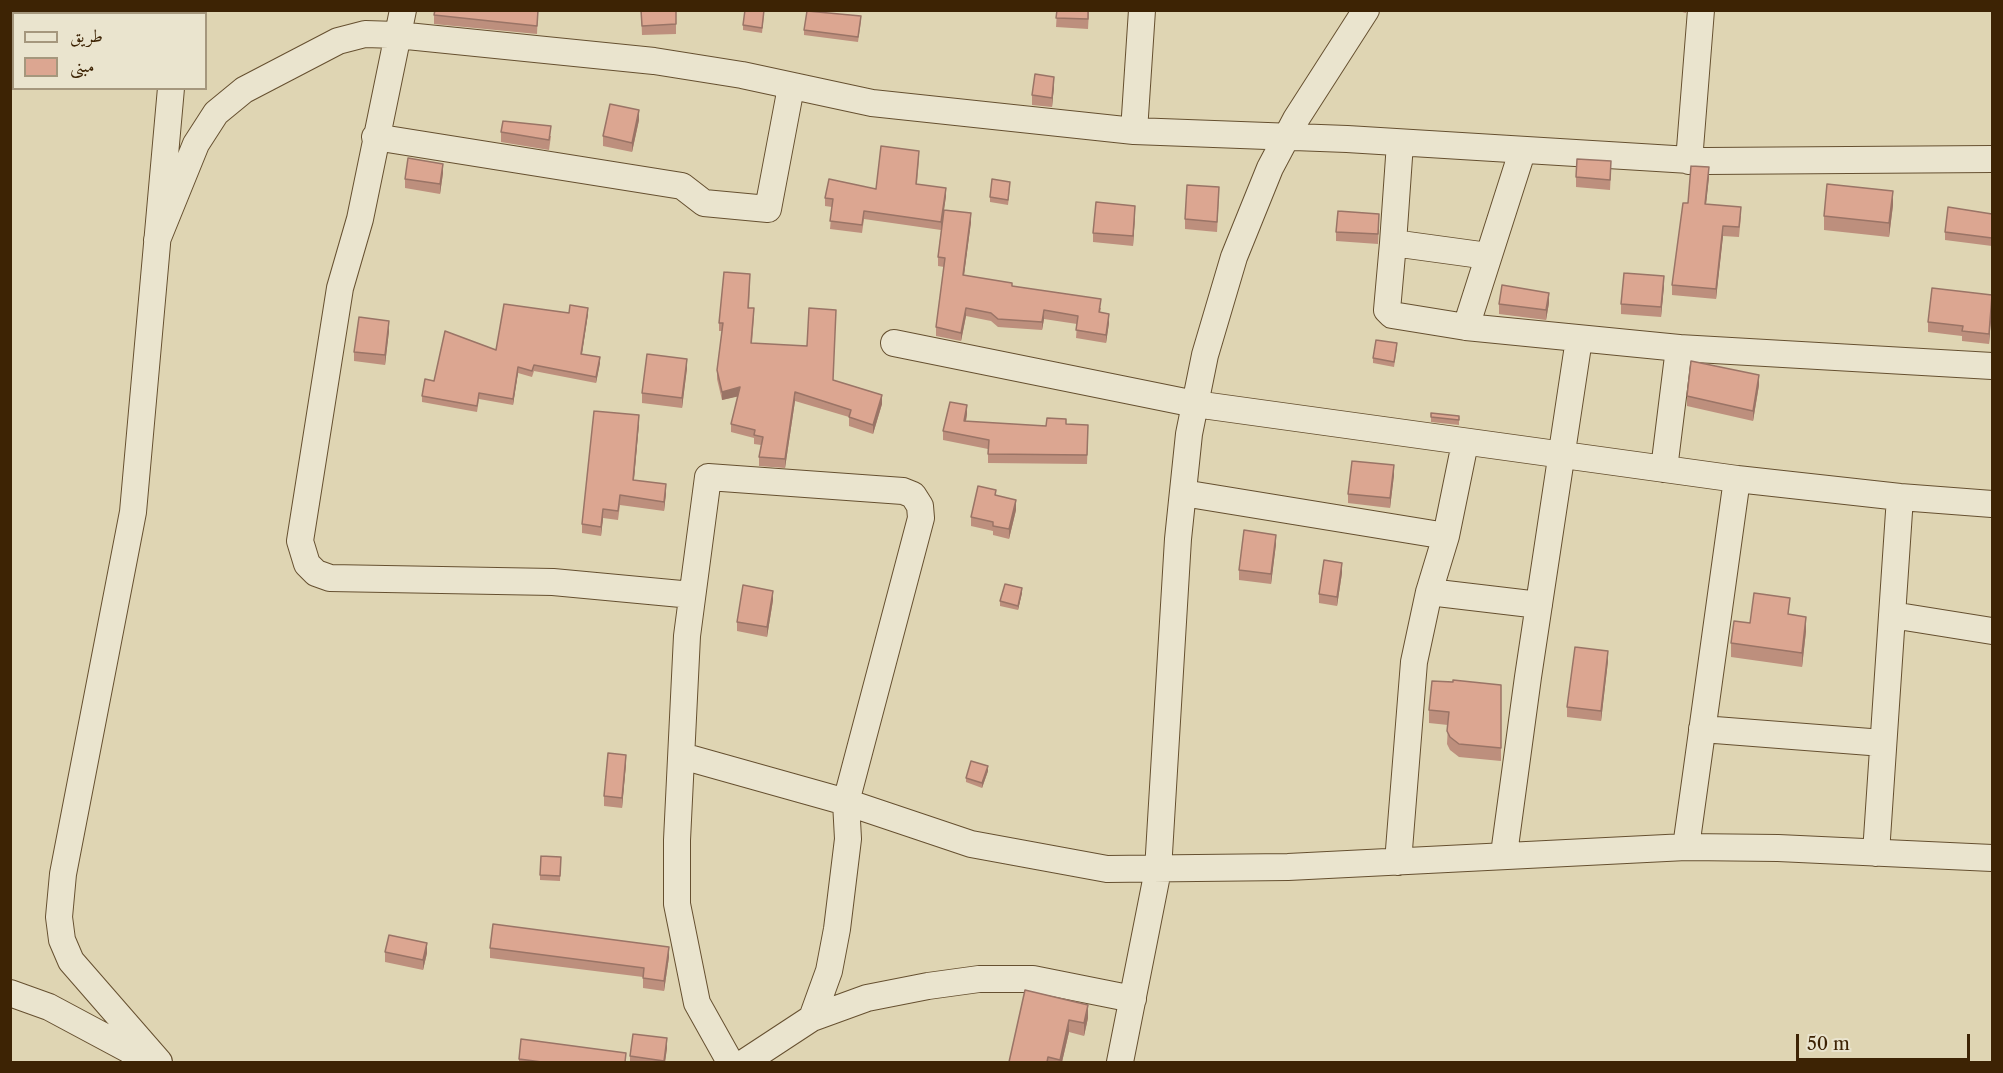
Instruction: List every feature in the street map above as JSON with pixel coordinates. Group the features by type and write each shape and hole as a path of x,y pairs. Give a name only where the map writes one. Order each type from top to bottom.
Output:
{"street":[{"path":"1134,130 1142,10"},
{"path":"1120,1062 1158,870 1183,493 1194,404 1205,355 1234,257 1257,198 1285,137 1366,10"},
{"path":"1689,160 1701,10"},
{"path":"157,240 196,144 216,112 244,90 338,41 400,23 723,72 872,103 1134,130 1689,160 1992,159"},
{"path":"400,23 360,219 340,288 300,541 307,564 316,573 330,578 553,582 692,595"},
{"path":"375,137 682,186 689,189 701,202 768,209 791,87"},
{"path":"159,1062 71,961 62,940 59,917 63,874 133,512 171,90"},
{"path":"1400,143 1388,314 1466,327 1679,348 1992,366"},
{"path":"1466,327 1522,152"},
{"path":"1393,243 1488,256"},
{"path":"1504,854 1579,339"},
{"path":"894,343 1194,404 1664,469 1900,497 1992,504"},
{"path":"1664,469 1679,348"},
{"path":"1398,862 1414,662 1429,592 1446,536 1465,442"},
{"path":"730,1062 697,1003 677,904 677,840 687,636 708,477 896,490 913,495 921,506 921,518 846,802 848,839 837,929 829,971 812,1018"},
{"path":"1686,847 1737,478"},
{"path":"1183,493 1446,536"},
{"path":"1876,854 1900,497"},
{"path":"1429,592 1539,605"},
{"path":"1892,615 1992,631"},
{"path":"1702,729 1883,743"},
{"path":"682,756 846,802 971,844 1107,869 1158,870 1398,862 1504,854 1686,847 1778,848 1992,858"},
{"path":"745,1062 812,1018 867,998 979,980 1033,980 1133,999"},
{"path":"10,993 49,1007 152,1062"}],"building":[{"path":"435,10 538,10 537,26 434,15"},
{"path":"641,10 676,10 676,24 642,26"},
{"path":"745,10 764,10 762,28 743,25"},
{"path":"1057,10 1088,10 1088,19 1056,18"},
{"path":"807,11 861,16 858,37 804,30"},
{"path":"1035,74 1054,77 1052,98 1032,95"},
{"path":"610,104 639,110 632,143 603,136"},
{"path":"503,121 551,126 549,140 501,132"},
{"path":"881,146 919,151 916,184 946,188 941,222 864,211 862,225 830,221 833,199 825,198 829,179 876,189"},
{"path":"408,158 443,164 440,184 405,179"},
{"path":"1577,159 1611,161 1610,180 1576,177"},
{"path":"1691,166 1709,167 1705,204 1741,207 1739,227 1723,226 1716,289 1672,285 1683,203 1688,203"},
{"path":"992,179 1010,182 1008,200 990,197"},
{"path":"1827,184 1893,191 1889,223 1824,216"},
{"path":"1187,185 1219,187 1217,222 1185,219"},
{"path":"1096,202 1135,206 1133,236 1093,233"},
{"path":"1948,207 1992,214 1992,238 1945,232"},
{"path":"944,210 971,213 963,275 1012,283 1012,286 1101,299 1099,312 1109,314 1106,335 1076,330 1078,316 1044,310 1042,322 998,319 991,313 966,308 961,333 936,327 945,258 938,257"},
{"path":"1338,211 1379,214 1378,234 1336,232"},
{"path":"724,272 750,274 748,308 754,308 751,343 807,346 809,308 836,310 833,380 882,395 873,425 849,417 851,410 795,392 785,459 759,457 763,437 754,435 755,430 731,424 740,387 722,392 717,370 723,323 719,323"},
{"path":"1624,273 1664,276 1661,307 1621,304"},
{"path":"1502,285 1549,293 1546,310 1499,304"},
{"path":"1932,288 1992,295 1989,334 1962,331 1963,326 1928,322"},
{"path":"504,304 569,313 570,305 588,308 581,354 600,357 596,377 534,365 532,371 518,367 513,399 479,393 477,406 422,396 425,379 434,381 445,331 496,350"},
{"path":"359,317 389,321 385,355 354,352"},
{"path":"1376,340 1397,343 1394,362 1373,358"},
{"path":"647,354 687,359 682,398 642,393"},
{"path":"1691,361 1759,375 1753,411 1687,396"},
{"path":"950,402 967,405 964,421 1046,426 1047,418 1066,419 1066,424 1088,425 1087,455 988,454 989,440 943,431"},
{"path":"594,411 639,415 633,480 666,484 664,502 620,495 618,511 603,509 601,527 582,524"},
{"path":"1431,413 1459,416 1459,420 1431,417"},
{"path":"1352,461 1394,465 1390,498 1348,494"},
{"path":"978,486 996,490 995,495 1016,500 1009,529 993,526 993,522 971,517"},
{"path":"1244,530 1276,535 1271,574 1239,570"},
{"path":"1324,560 1342,563 1337,597 1319,594"},
{"path":"1005,584 1022,588 1018,606 1000,601"},
{"path":"743,585 773,591 767,627 737,622"},
{"path":"1754,593 1790,598 1788,614 1806,617 1802,653 1731,643 1734,621 1750,623"},
{"path":"1575,647 1608,651 1601,711 1567,707"},
{"path":"1453,680 1501,685 1501,748 1459,744 1450,737 1447,731 1449,712 1429,710 1432,681 1453,682"},
{"path":"608,753 626,755 622,798 604,796"},
{"path":"971,761 988,766 982,783 966,778"},
{"path":"541,856 561,857 560,876 540,875"},
{"path":"493,924 669,947 664,981 643,978 644,968 490,948"},
{"path":"389,935 427,943 423,960 385,952"},
{"path":"1025,990 1088,1005 1084,1023 1069,1020 1060,1060 1048,1057 1047,1062 1009,1062"},
{"path":"633,1034 667,1038 664,1061 630,1056"},
{"path":"521,1039 626,1053 625,1062 542,1062 519,1059"}]}
